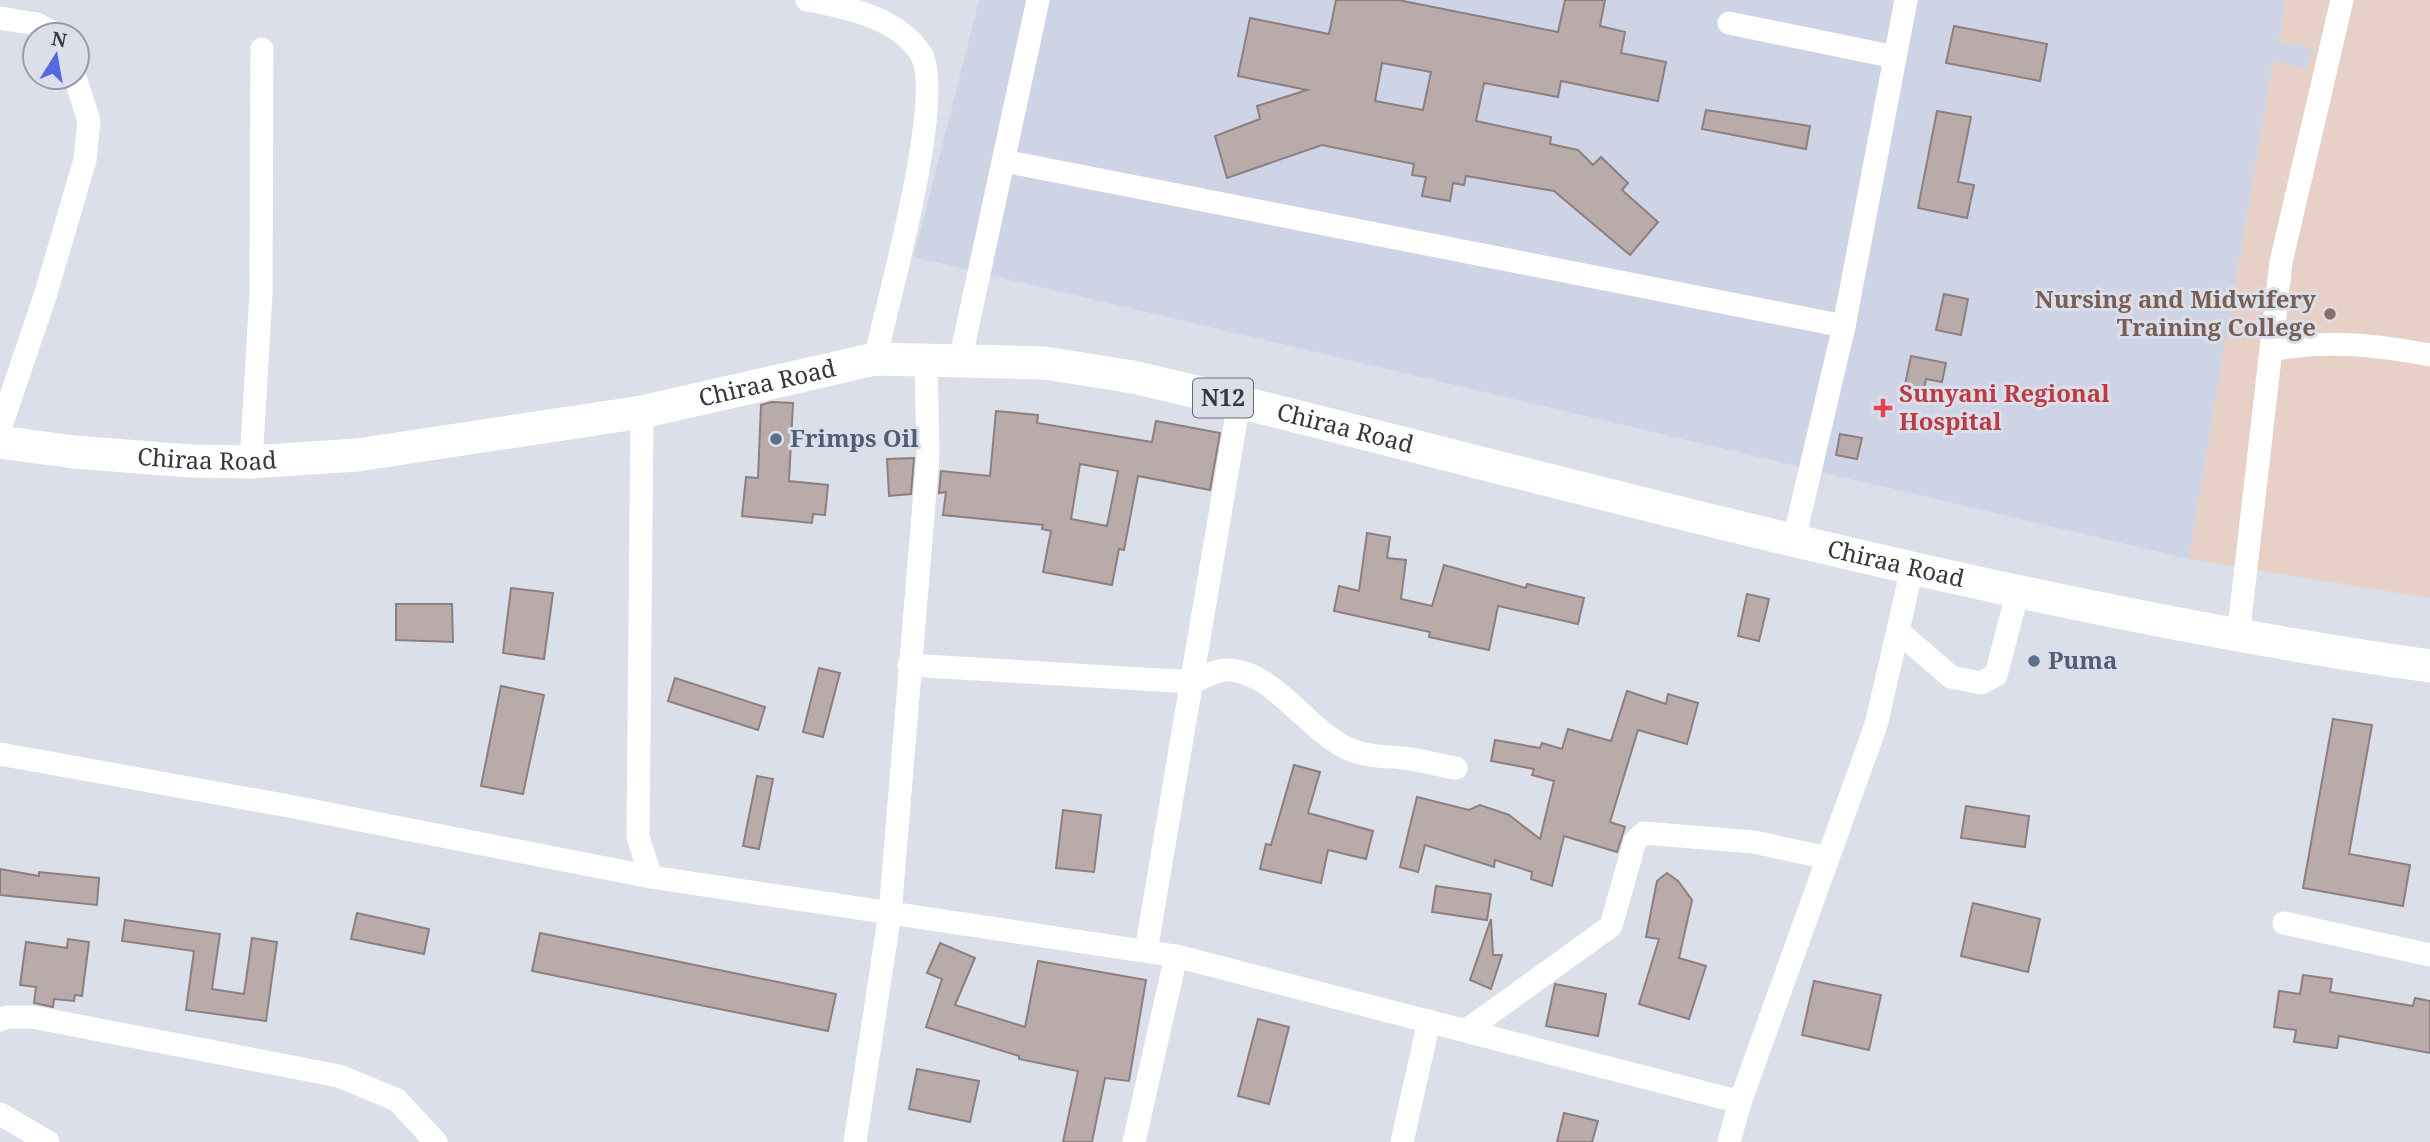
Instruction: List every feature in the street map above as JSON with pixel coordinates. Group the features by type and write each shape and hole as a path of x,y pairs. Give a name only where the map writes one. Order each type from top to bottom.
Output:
{"highway":[{"name":"Chiraa Road","path":"0,442 139,458 251,462 358,455 642,412 875,359 926,358 1045,363 1133,377 1239,402 1912,569 2238,637 2430,666"}],"street":[{"path":"807,0 884,22 907,37 922,55 928,80 920,151 875,359"},
{"path":"960,361 1038,0"},
{"path":"1794,539 1844,326 1906,0"},
{"path":"2238,637 2281,262 2343,0"},
{"path":"0,18 21,21"},
{"path":"1729,23 1895,57"},
{"path":"251,462 261,294 262,49"},
{"path":"0,429 85,160 89,121 79,91"},
{"path":"1004,161 1844,326"},
{"path":"2271,350 2300,344 2346,342 2430,355"},
{"path":"855,1142 890,913 928,455 926,358"},
{"path":"1146,951 1239,402"},
{"path":"642,412 638,837 651,877"},
{"path":"1729,1142 1740,1102 1876,725 1912,569"},
{"path":"1898,631 1951,677 1981,683 1996,675 2018,591"},
{"path":"909,665 1193,682 1225,669 1246,672 1265,683 1332,740 1351,750 1376,758 1401,758 1456,768"},
{"path":"0,754 651,877 1177,956 1740,1102"},
{"path":"1467,1030 1611,926 1634,841 1644,833 1754,842 1828,858"},
{"path":"2284,923 2430,955"},
{"path":"1134,1142 1177,956"},
{"path":"0,1020 6,1017 32,1017 339,1076 397,1100 436,1142"},
{"path":"1402,1142 1429,1021"},
{"path":"0,1114 48,1142"}],"shaded area":[{"name":"Sunyani Regional Hospital","path":"979,0 2286,0 2279,41 2313,48 2308,69 2273,62 2189,559 914,257"},
{"name":"Nursing and Midwifery Training College","path":"2286,0 2430,0 2430,598 2189,559 2273,61 2307,69 2313,48 2279,41"}],"building":[{"path":"1336,0 1398,0 1558,32 1565,0 1605,0 1600,26 1625,32 1621,53 1666,62 1658,101 1561,81 1558,97 1484,83 1476,121 1551,137 1550,144 1578,150 1593,165 1601,157 1628,183 1622,190 1658,222 1630,255 1554,191 1466,176 1464,185 1453,183 1450,201 1422,196 1426,177 1412,175 1414,164 1322,145 1227,178 1215,136 1260,119 1257,106 1307,90 1238,76 1250,18 1329,34","holes":["1382,63 1431,72 1423,110 1375,101"]},
{"path":"1954,26 2047,44 2040,81 1946,63"},
{"path":"1706,110 1810,126 1806,149 1702,129"},
{"path":"1937,111 1971,117 1958,182 1974,185 1967,218 1918,208"},
{"path":"1944,294 1968,299 1961,335 1936,330"},
{"path":"1911,356 1946,363 1942,382 1926,379 1924,389 1905,385"},
{"path":"771,402 793,403 789,481 828,485 825,515 813,514 812,523 742,516 746,477 758,478 761,405"},
{"path":"996,411 1038,415 1037,423 1152,442 1156,421 1220,433 1210,490 1138,476 1124,550 1119,549 1112,585 1043,572 1051,531 1042,529 1043,525 943,515 946,492 939,493 941,471 990,476","holes":["1080,464 1118,471 1107,526 1071,519"]},
{"path":"1840,434 1862,438 1857,459 1836,455"},
{"path":"914,458 911,494 889,496 887,459"},
{"path":"1367,533 1390,537 1387,558 1406,560 1401,599 1432,606 1444,565 1526,588 1527,584 1584,598 1578,624 1498,606 1489,650 1429,637 1430,632 1334,611 1339,586 1359,591"},
{"path":"511,588 553,593 544,659 503,653"},
{"path":"1747,594 1769,599 1759,641 1738,636"},
{"path":"396,604 452,604 453,642 396,640"},
{"path":"819,668 840,673 823,737 803,732"},
{"path":"675,678 765,707 758,730 668,701"},
{"path":"501,686 544,695 523,794 481,786"},
{"path":"1627,691 1666,704 1668,694 1698,703 1687,744 1638,730 1610,822 1625,827 1617,852 1564,836 1552,886 1531,879 1532,872 1495,860 1494,867 1425,845 1418,872 1400,867 1417,797 1469,810 1480,805 1509,815 1540,839 1554,781 1532,775 1534,769 1491,761 1495,740 1540,748 1542,743 1562,749 1568,729 1611,741"},
{"path":"2333,719 2372,725 2349,854 2410,865 2403,906 2303,888"},
{"path":"1294,765 1320,772 1308,813 1373,831 1366,859 1328,850 1321,883 1260,869 1266,844 1271,845"},
{"path":"757,776 773,779 759,849 743,846"},
{"path":"1966,806 2029,816 2025,847 1961,838"},
{"path":"1063,810 1101,815 1094,872 1056,868"},
{"path":"0,869 39,876 39,872 99,878 97,905 0,895"},
{"path":"1667,873 1678,881 1692,900 1679,958 1706,966 1689,1019 1639,1004 1659,939 1646,937 1657,881"},
{"path":"1436,886 1491,894 1487,920 1432,912"},
{"path":"1973,903 2040,919 2028,972 1961,956"},
{"path":"357,913 429,929 424,954 351,939"},
{"path":"1491,919 1493,955 1502,955 1491,989 1470,980"},
{"path":"125,920 220,934 212,989 244,994 252,938 277,942 266,1021 186,1010 194,951 122,941"},
{"path":"540,933 836,994 828,1031 532,971"},
{"path":"68,939 89,942 82,996 75,995 74,1001 54,999 53,1007 34,1003 36,987 20,985 26,942 67,948"},
{"path":"940,943 975,958 955,1005 1025,1027 1038,961 1146,980 1129,1081 1105,1078 1092,1142 1063,1142 1078,1071 1019,1059 1019,1056 926,1027 942,979 927,973"},
{"path":"2303,975 2332,979 2330,992 2413,1006 2415,998 2430,1001 2430,1053 2339,1036 2337,1048 2294,1042 2296,1030 2274,1027 2279,991 2300,994"},
{"path":"1814,981 1881,995 1869,1050 1802,1035"},
{"path":"1555,984 1606,994 1598,1036 1546,1026"},
{"path":"1258,1019 1289,1027 1269,1104 1238,1096"},
{"path":"917,1069 979,1081 970,1122 909,1109"},
{"path":"1564,1113 1598,1121 1592,1142 1557,1142"}],"place":[{"name":"Nursing and Midwifery Training College","path":"2330,314"},
{"name":"Sunyani Regional Hospital","path":"1883,408"},
{"name":"Frimps Oil","path":"776,439"},
{"name":"Puma","path":"2034,661"}]}
